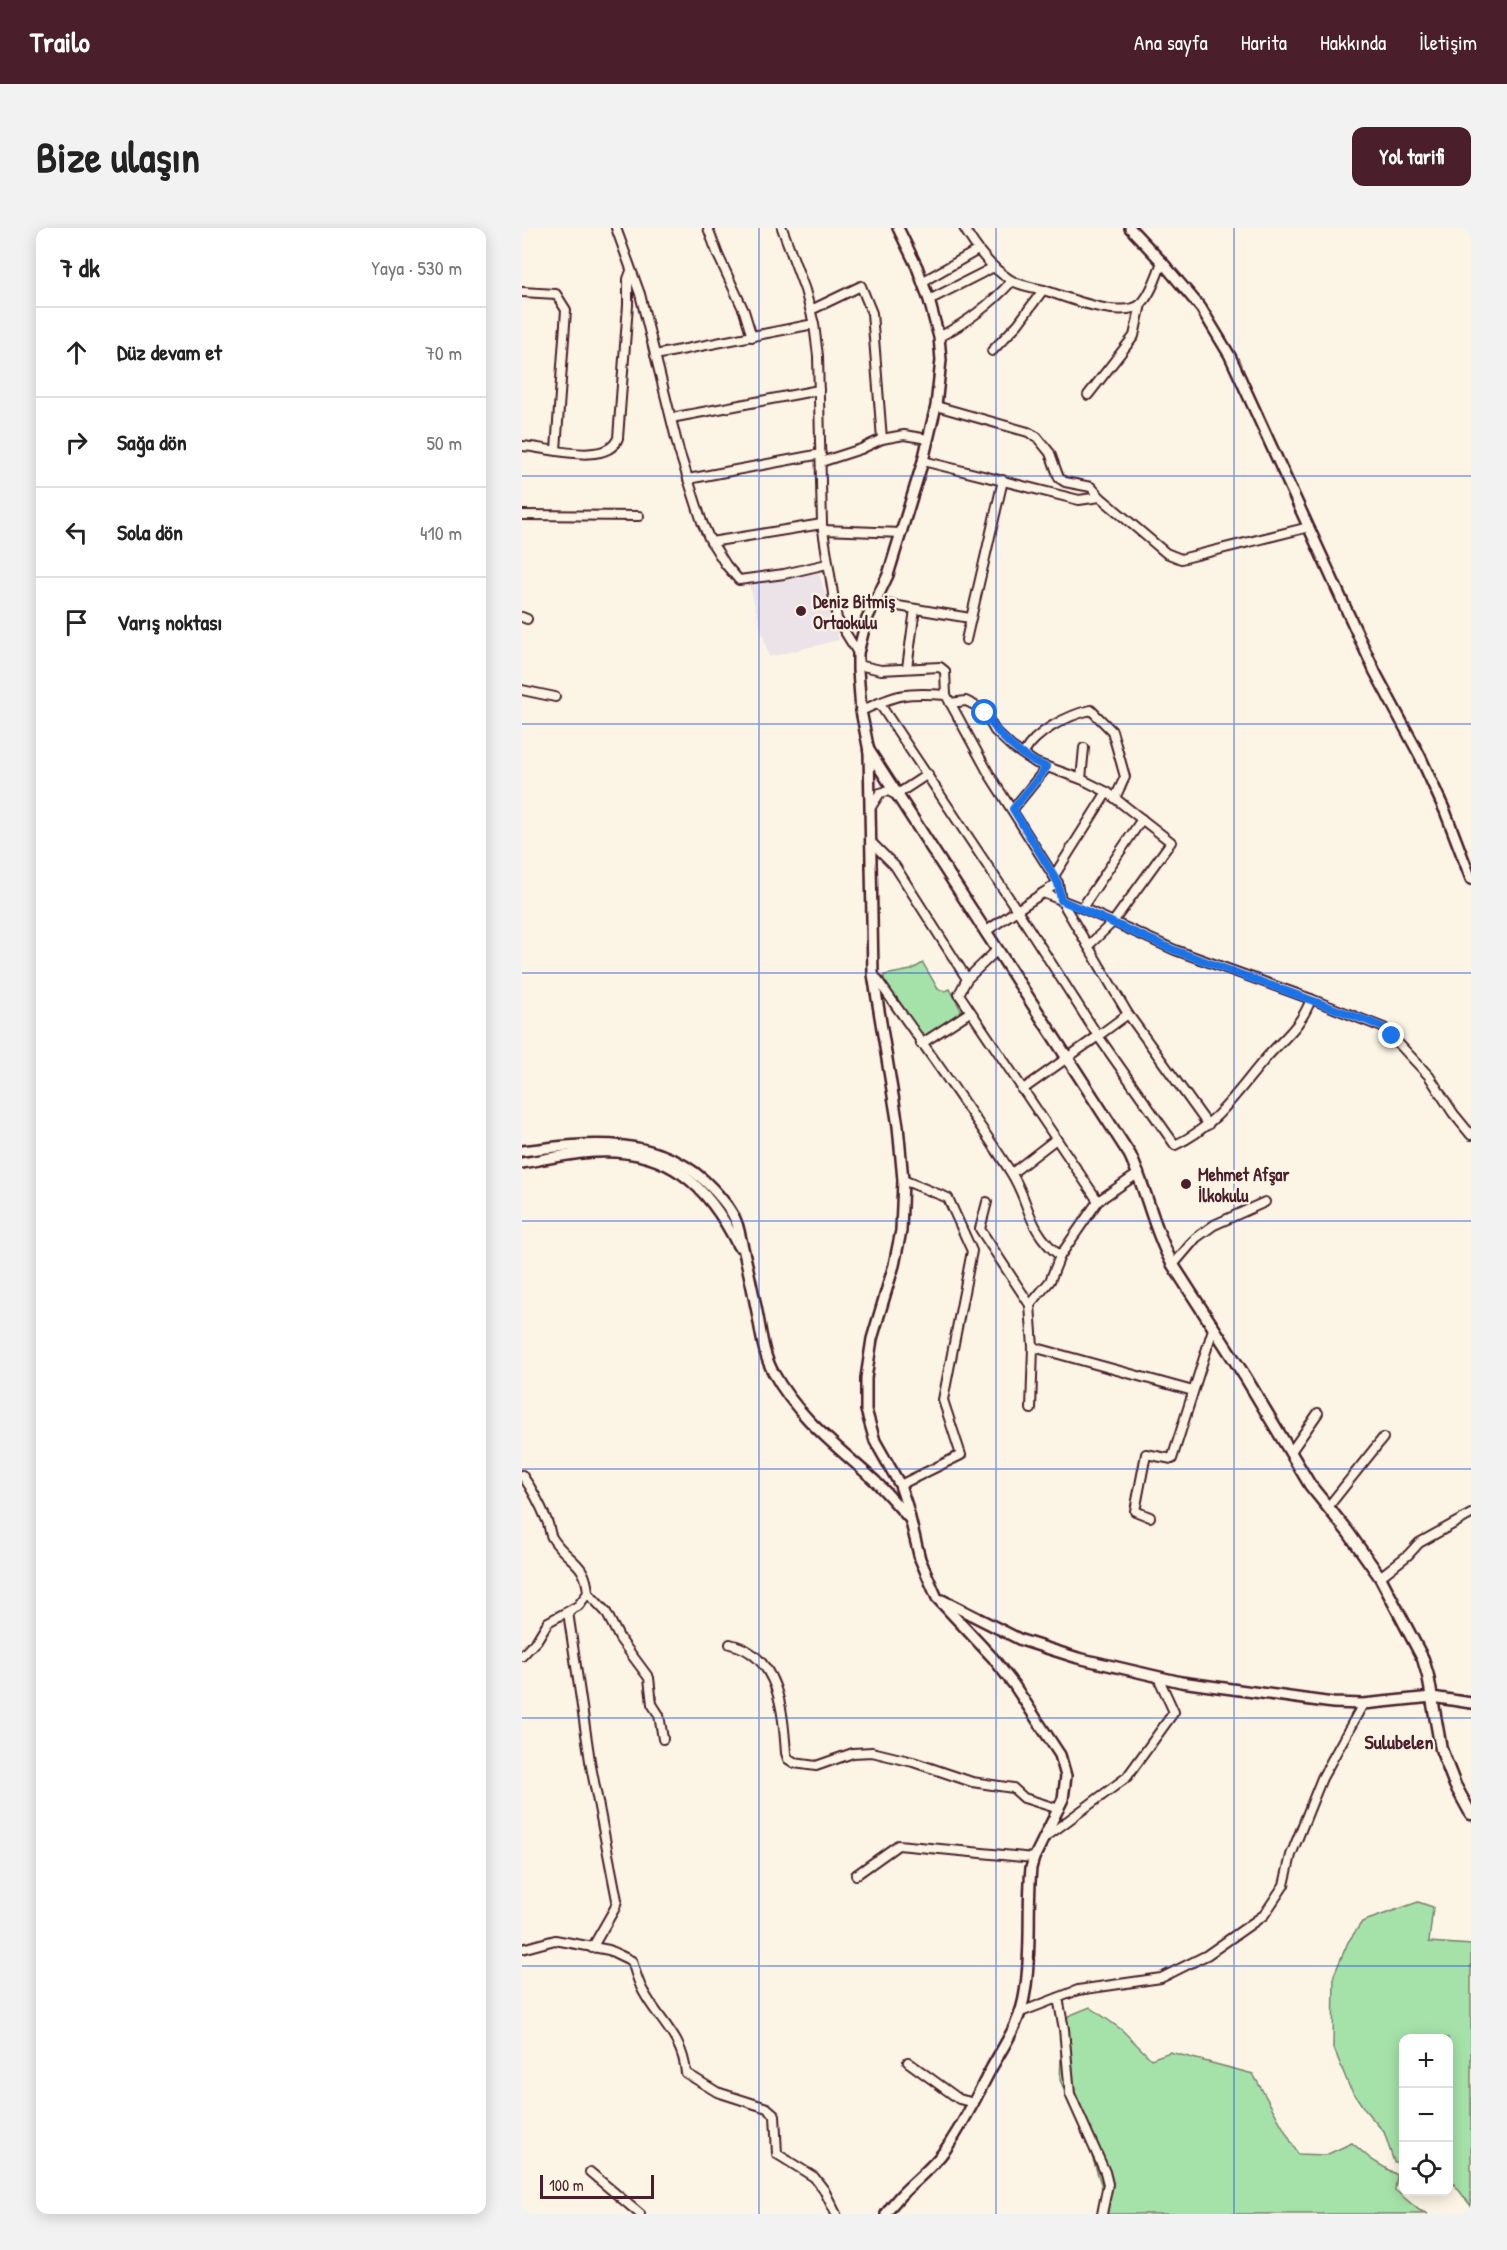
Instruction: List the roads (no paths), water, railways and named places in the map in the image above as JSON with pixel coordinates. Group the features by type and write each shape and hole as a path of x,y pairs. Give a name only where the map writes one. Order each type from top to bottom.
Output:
{"main road":[{"path":"869,752 1130,1155 1139,1173 1164,1249 1173,1265 1246,1378 1310,1485 1382,1581 1423,1659 1449,1755 1456,1774 1471,1801"},
{"path":"1435,1698 1445,1761 1471,1814"}],"street":[{"path":"616,228 640,294 688,478 711,542 739,580 784,574 827,564"},
{"path":"708,228 717,255 744,311 752,337"},
{"path":"782,228 795,261 814,324 818,356 823,527 837,620 858,653"},
{"path":"886,2214 905,2188 939,2158 974,2103 1014,2029 1021,2012 1029,1966 1030,1884 1034,1858 1059,1809 1065,1785 1064,1766 1060,1755 1007,1676 937,1598 920,1558 900,1485 875,1441 866,1410 866,1378 872,1339 894,1265 901,1231 903,1180 898,1126 873,974 869,752 861,711 858,653 866,621 888,575 902,533 923,461 940,379 939,337 929,300 898,228"},
{"path":"964,228 978,250 1012,281 1102,307 1133,308 1141,304"},
{"path":"1130,228 1201,308 1230,356 1375,672 1420,756 1445,811 1471,879"},
{"path":"922,282 978,250"},
{"path":"1088,395 1134,336 1141,304 1152,287 1162,262"},
{"path":"929,300 994,267"},
{"path":"522,446 594,454 612,449 616,444 628,279 631,271"},
{"path":"939,337 966,323 990,305 1012,281"},
{"path":"810,310 861,286 872,313 882,439"},
{"path":"992,351 1018,324 1043,290"},
{"path":"522,292 556,294 566,310 556,450"},
{"path":"655,355 814,324"},
{"path":"671,418 819,390"},
{"path":"936,406 1036,436 1050,453 1059,477 1065,482 1091,487 1166,553 1181,559 1309,527"},
{"path":"688,478 821,458 861,449 882,439 904,435 928,439"},
{"path":"923,461 1079,500 1100,496"},
{"path":"966,640 1003,480"},
{"path":"522,515 639,516"},
{"path":"711,542 823,527 902,533"},
{"path":"874,602 970,618"},
{"path":"907,668 915,609"},
{"path":"858,665 881,670 940,667 944,669 948,699 989,774 1056,879 1061,900 1128,1014 1208,1125"},
{"path":"522,690 555,697"},
{"path":"861,711 908,693 966,701 985,713 995,731 1012,747 1036,763 1081,778 1107,792 1170,842 1113,922 1088,946"},
{"path":"879,703 928,774 1098,1036 1175,1145 1191,1138 1222,1112 1266,1058 1301,1021 1311,999"},
{"path":"1024,753 1033,738 1080,712 1091,710 1112,731 1125,777 1115,798"},
{"path":"1081,778 1084,748"},
{"path":"1013,809 1047,767"},
{"path":"870,810 876,796 880,793 888,791 896,795 928,774"},
{"path":"985,932 1043,893 1056,879 1107,792"},
{"path":"1082,908 1142,819"},
{"path":"871,842 895,866 967,979"},
{"path":"1043,893 1082,908 1174,950 1384,1028 1429,1076 1453,1113 1471,1135"},
{"path":"996,951 967,979 959,994 1098,1201"},
{"path":"873,974 1012,1173 1036,1231 1060,1256"},
{"path":"921,1044 970,1012"},
{"path":"1022,1090 1128,1014"},
{"path":"1012,1173 1056,1139"},
{"path":"522,1151 568,1145 619,1144 646,1148 668,1156 708,1183 726,1203 739,1228 765,1351 772,1371 794,1405 876,1482 909,1519"},
{"path":"522,1163 594,1152 622,1152 666,1164 687,1176 702,1190 733,1235 744,1258"},
{"path":"1030,1305 1050,1281 1060,1256 1098,1201 1139,1173"},
{"path":"900,1485 961,1455 943,1400 972,1251 948,1198 903,1180"},
{"path":"987,1202 980,1229 1030,1305 1033,1347 1031,1409"},
{"path":"1173,1265 1196,1238 1215,1225 1265,1202"},
{"path":"1150,1516 1135,1511 1146,1454 1172,1459 1213,1329"},
{"path":"1033,1347 1193,1391"},
{"path":"1290,1454 1318,1413"},
{"path":"1328,1507 1383,1438"},
{"path":"522,1475 547,1521 552,1539 576,1561 588,1582 588,1593 584,1601 548,1622 537,1640 522,1656"},
{"path":"1382,1581 1419,1543 1471,1514"},
{"path":"588,1593 606,1612 620,1639 649,1678 652,1704 659,1715 663,1739"},
{"path":"937,1598 1021,1640 1078,1658 1158,1677 1253,1694 1333,1703 1363,1704 1435,1698 1471,1703"},
{"path":"568,1612 590,1761 617,1900 615,1908 592,1948"},
{"path":"730,1644 741,1646 765,1664 777,1688 786,1753 788,1759 794,1763 816,1766 853,1753 872,1752 913,1762 972,1782 1014,1788 1024,1798 1059,1809"},
{"path":"1043,1839 1127,1777 1174,1712 1158,1677"},
{"path":"1021,2012 1078,1990 1161,1978 1207,1955 1264,1915 1284,1885 1291,1855 1322,1778 1363,1704"},
{"path":"856,1875 898,1845 1034,1858"},
{"path":"522,1949 555,1940 609,1950 632,1960 644,1992 679,2044 685,2060 686,2073 717,2092 767,2108 775,2115 777,2154 814,2177 824,2190 836,2214"},
{"path":"1058,1998 1064,2028 1070,2094 1105,2172 1108,2184 1102,2214"},
{"path":"908,2062 959,2099 974,2103"},
{"path":"590,2172 640,2214"}],"place":[{"name":"Deniz Bitmiş Ortaokulu","path":"801,611"},
{"name":"Mehmet Afşar İlkokulu","path":"1186,1184"}],"district":[{"name":"Sulubelen","path":"1399,1741"}]}
